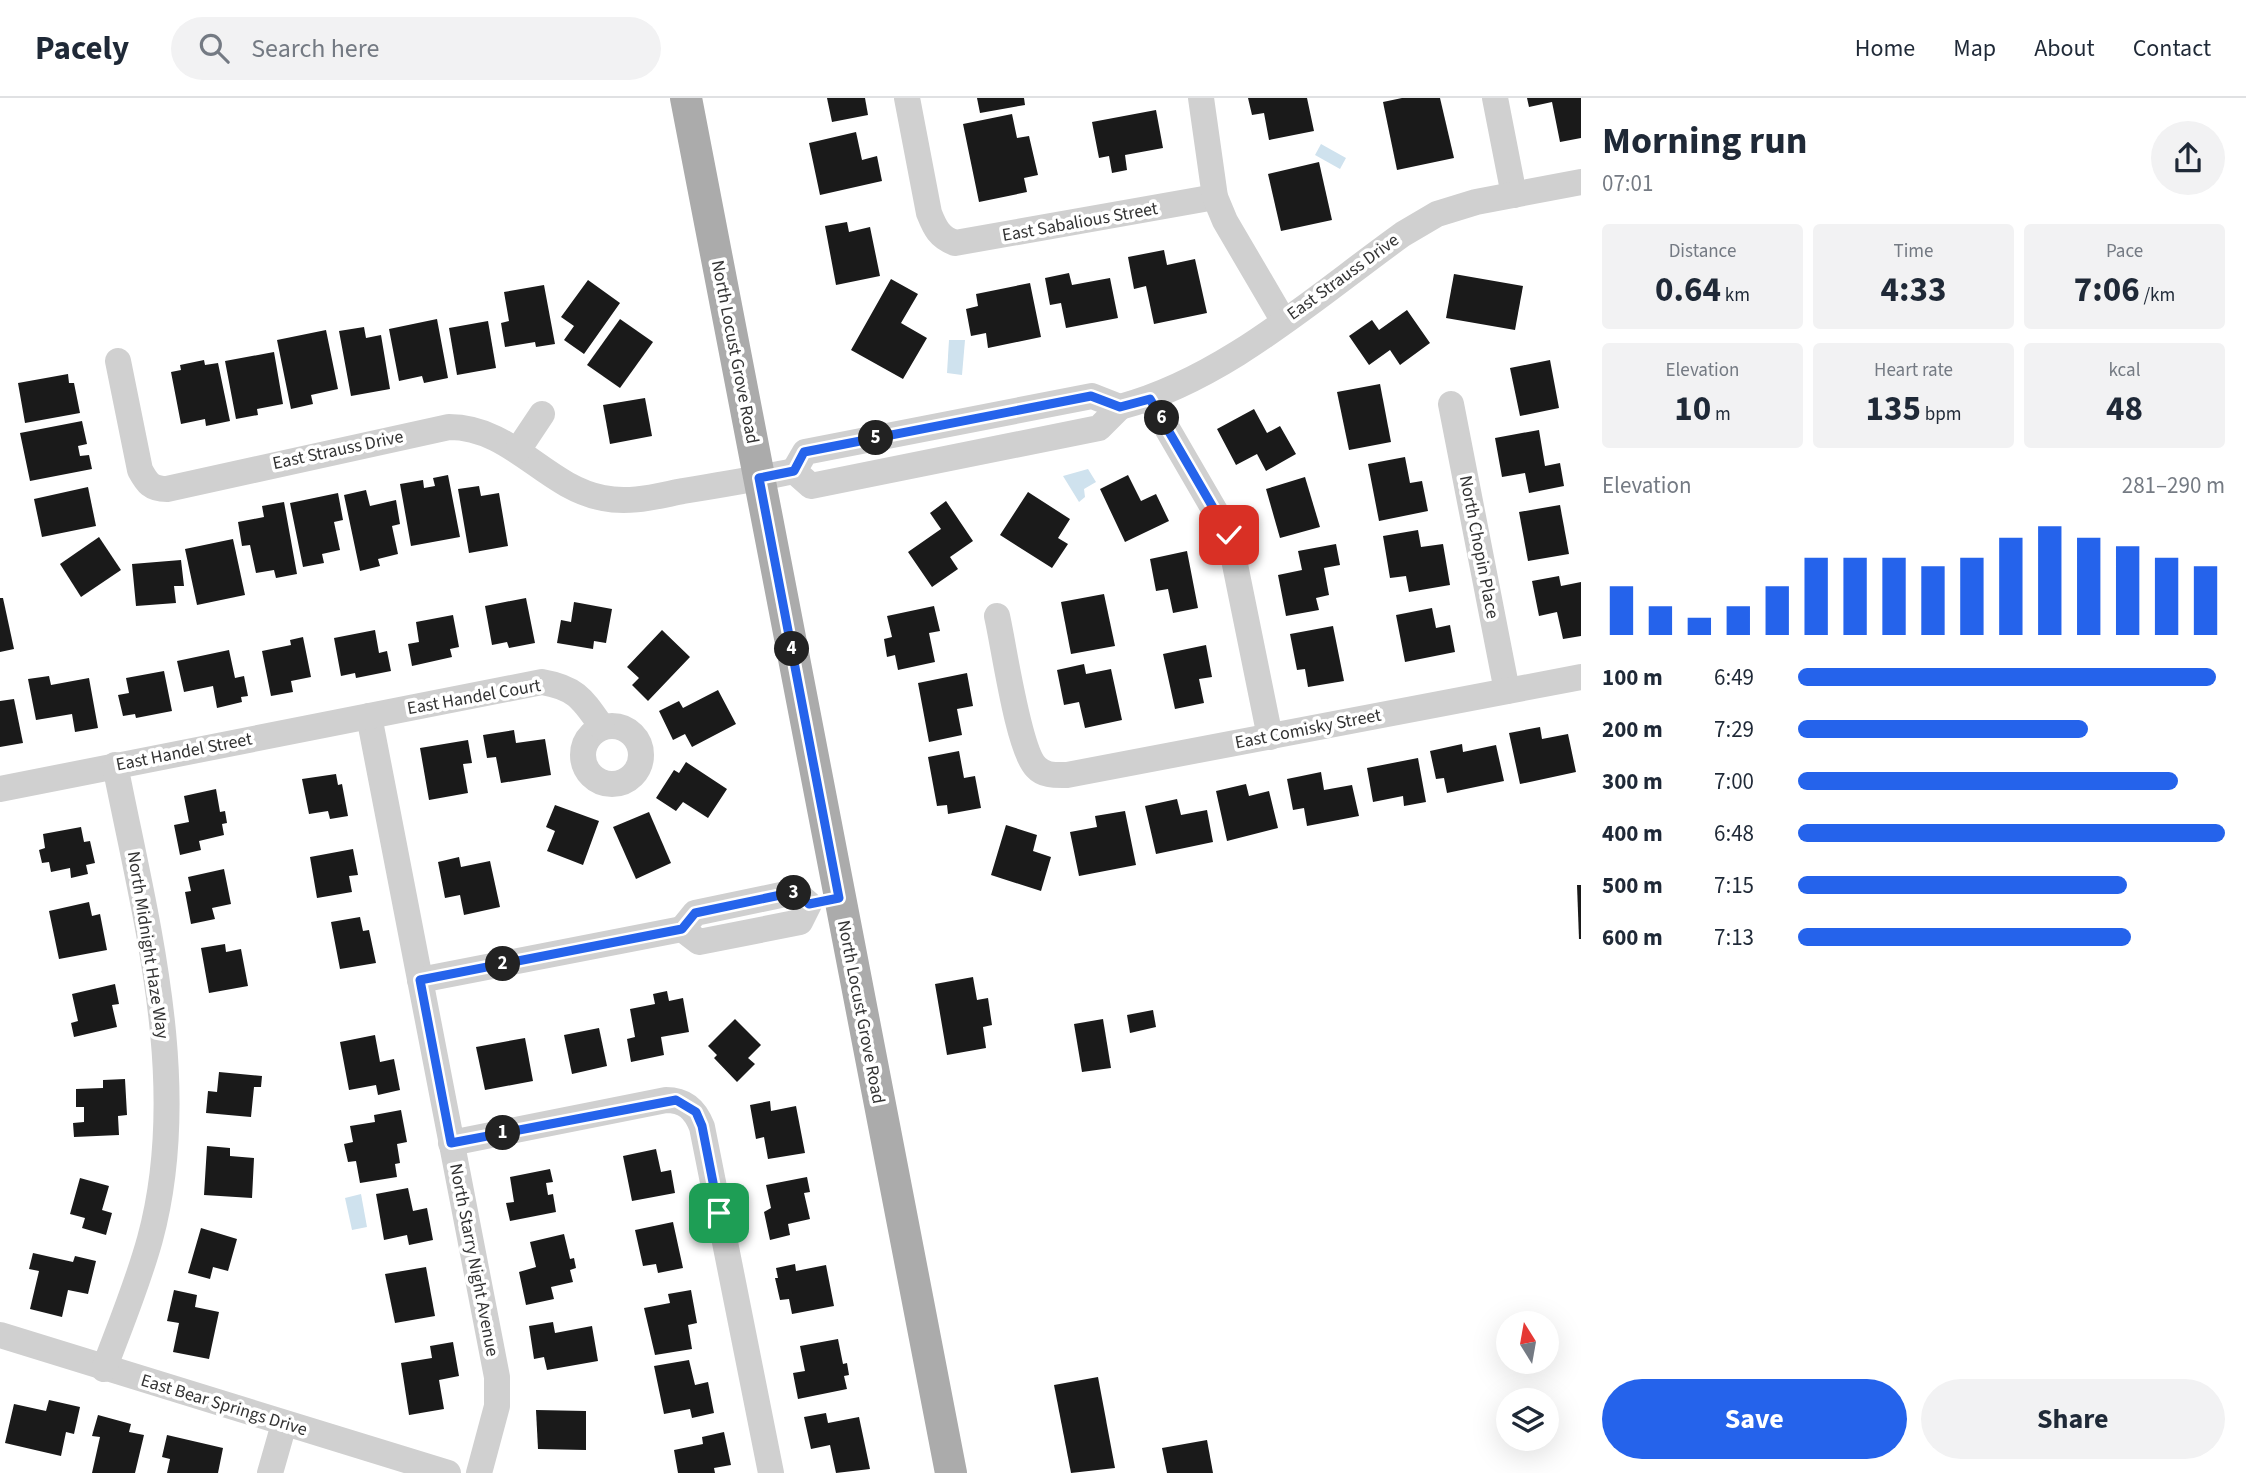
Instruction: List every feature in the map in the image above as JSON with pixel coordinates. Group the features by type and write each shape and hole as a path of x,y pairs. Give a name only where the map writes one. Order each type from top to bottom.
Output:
{"main road":[{"name":"North Locust Grove Road","path":"686,98 759,478 824,901 951,1473"}],"street":[{"name":"East Sabalious Street","path":"907,98 929,213 935,229 944,239 966,243 1215,197"},
{"path":"1201,98 1215,197 1225,221 1283,320"},
{"path":"1495,98 1514,195"},
{"name":"East Strauss Drive","path":"118,361 139,470 146,482 155,489 166,489 449,427 485,433 518,450 569,485 602,498 641,499 794,471 811,486 1099,428 1120,407 1150,399 1206,374 1403,234 1437,214 1581,181"},
{"path":"1150,399 1229,535 1270,737"},
{"name":"North Chopin Place","path":"1451,404 1507,691"},
{"path":"518,450 542,414"},
{"name":"East Comisky Street","path":"997,616 1024,741 1036,768 1049,775 1067,775 1581,677"},
{"name":"East Handel Court","path":"369,716 542,682 564,686 581,697 602,727"},
{"name":"East Handel Street","path":"0,789 369,716"},
{"name":"North Starry Night Avenue","path":"369,716 497,1377 497,1406 479,1473"},
{"name":"North Midnight Haze Way","path":"104,1369 151,1237 165,1144 164,1025 116,765"},
{"path":"420,980 682,929 695,913 795,892 824,901"},
{"path":"451,1143 666,1100 686,1105 696,1112 702,1126 771,1473"},
{"name":"East Bear Springs Drive","path":"0,1335 448,1473"},
{"path":"270,1473 284,1424"}],"water":[{"path":"1321,144 1346,158 1340,169 1315,155"},
{"path":"949,340 965,340 962,375 947,373"},
{"path":"1088,469 1096,482 1084,489 1085,497 1079,502 1063,476"},
{"path":"361,1194 367,1227 352,1230 345,1198"}],"building":[{"path":"827,98 865,98 868,115 832,122"},
{"path":"977,98 1024,98 1025,105 980,113"},
{"path":"1248,98 1307,98 1314,131 1269,140 1264,113 1252,115"},
{"path":"1402,98 1440,98 1454,158 1397,170 1383,102"},
{"path":"1527,98 1581,98 1581,138 1560,142 1552,102 1529,107"},
{"path":"1156,110 1163,148 1125,155 1127,170 1112,173 1109,156 1099,158 1092,122"},
{"path":"1012,114 1017,138 1029,136 1038,175 1024,178 1027,192 979,202 963,124"},
{"path":"856,132 862,160 877,156 882,181 820,195 809,143"},
{"path":"1319,162 1332,220 1281,231 1268,174"},
{"path":"847,222 849,232 870,227 880,276 836,285 825,226"},
{"path":"1164,250 1167,265 1195,259 1207,313 1154,324 1146,286 1134,289 1128,257"},
{"path":"1069,273 1072,285 1110,278 1118,318 1066,328 1061,303 1050,305 1045,278"},
{"path":"1454,274 1523,286 1515,330 1446,318"},
{"path":"891,279 918,294 901,323 927,338 903,379 851,350"},
{"path":"588,280 620,303 584,354 564,340 574,326 561,317"},
{"path":"1030,283 1041,337 988,348 986,333 971,336 966,309 978,306 976,294"},
{"path":"544,285 555,344 536,347 535,342 505,347 501,323 509,321 504,292"},
{"path":"1407,310 1430,343 1400,365 1390,350 1369,365 1349,336 1372,320 1379,330"},
{"path":"437,319 448,378 424,383 422,376 399,381 389,329"},
{"path":"620,319 653,342 620,388 587,365"},
{"path":"488,321 496,368 457,375 449,328"},
{"path":"364,327 366,338 381,335 390,389 351,396 339,331"},
{"path":"326,330 338,389 311,395 313,404 291,409 277,340"},
{"path":"274,352 283,404 257,409 258,415 236,419 225,361"},
{"path":"204,360 205,365 218,363 230,421 206,426 205,419 181,424 171,372 181,370 180,365"},
{"path":"1550,360 1559,408 1520,416 1510,368"},
{"path":"68,374 69,383 74,383 80,413 25,423 18,383"},
{"path":"1380,384 1391,442 1349,450 1337,392"},
{"path":"645,398 652,436 610,444 603,405"},
{"path":"1254,409 1267,433 1280,426 1296,454 1266,471 1257,454 1236,465 1217,429"},
{"path":"82,421 87,444 78,446 80,456 89,455 92,469 30,481 20,433"},
{"path":"1539,430 1545,466 1560,463 1564,486 1529,493 1525,473 1502,477 1495,438"},
{"path":"1405,457 1410,483 1422,481 1428,511 1379,521 1368,464"},
{"path":"448,475 460,537 411,546 400,484 423,480 424,488 435,486 433,478"},
{"path":"1128,475 1141,501 1156,494 1169,521 1125,542 1100,489"},
{"path":"1305,477 1320,527 1280,538 1266,489"},
{"path":"479,486 481,496 499,493 508,546 469,553 458,489"},
{"path":"88,487 96,526 42,537 34,499"},
{"path":"366,490 370,506 396,500 400,524 392,526 398,554 378,559 380,566 360,571 344,495"},
{"path":"1028,492 1070,519 1058,538 1068,544 1052,568 1000,535"},
{"path":"338,493 343,520 334,522 340,550 322,554 324,563 303,567 290,503"},
{"path":"946,501 973,541 950,557 958,569 932,587 908,552 941,529 930,513"},
{"path":"284,502 297,574 276,578 274,570 256,573 250,545 242,546 238,522 264,517 262,506"},
{"path":"1560,505 1569,554 1528,561 1519,512"},
{"path":"1418,530 1421,547 1443,544 1450,585 1409,592 1406,576 1390,578 1383,536"},
{"path":"99,537 121,570 81,597 60,564"},
{"path":"233,539 245,595 197,605 185,549"},
{"path":"1336,544 1340,565 1324,568 1329,595 1316,598 1319,610 1286,616 1278,575 1302,570 1298,551"},
{"path":"1187,551 1198,608 1173,613 1168,589 1156,591 1150,559"},
{"path":"181,560 184,586 174,586 176,603 136,606 132,564"},
{"path":"1559,576 1561,586 1581,582 1581,636 1563,639 1557,612 1539,616 1532,581"},
{"path":"1104,594 1115,646 1071,654 1061,602"},
{"path":"0,598 3,598 14,649 0,652"},
{"path":"526,598 535,643 509,648 507,642 492,645 485,606"},
{"path":"574,602 612,609 606,643 594,641 593,649 557,643 561,620 571,622"},
{"path":"934,606 940,631 929,633 935,662 898,670 895,655 887,657 884,639 892,637 887,616"},
{"path":"1432,608 1436,628 1450,625 1455,652 1405,662 1396,615"},
{"path":"453,615 459,647 450,649 452,657 412,666 408,644 419,642 416,622"},
{"path":"1333,626 1344,681 1308,687 1305,669 1297,670 1290,634"},
{"path":"375,630 379,653 387,651 391,671 356,678 355,673 341,676 334,638"},
{"path":"662,630 690,657 648,701 632,685 639,678 627,667"},
{"path":"303,637 311,677 291,681 293,692 271,696 262,651 291,645 290,640"},
{"path":"1206,645 1212,677 1199,679 1204,703 1175,709 1163,654"},
{"path":"229,650 235,678 244,676 248,696 241,697 242,702 217,708 213,686 184,692 177,661"},
{"path":"1084,664 1086,674 1111,669 1122,720 1085,728 1079,702 1064,705 1057,670"},
{"path":"164,671 172,711 136,718 135,714 123,716 118,695 129,693 126,678"},
{"path":"967,673 973,706 957,709 962,735 929,742 918,683"},
{"path":"49,676 51,685 89,678 98,728 75,732 72,714 36,720 28,679"},
{"path":"718,690 736,724 692,747 685,734 673,740 659,711 679,701 683,708"},
{"path":"14,699 23,743 0,747 0,701"},
{"path":"1540,727 1542,739 1568,734 1576,772 1520,784 1509,733"},
{"path":"514,730 516,743 545,739 551,775 501,783 496,757 487,758 483,735"},
{"path":"468,740 472,763 463,764 468,793 429,800 420,748"},
{"path":"1462,744 1463,752 1496,745 1504,781 1447,793 1444,778 1436,779 1430,751"},
{"path":"959,751 964,778 975,776 981,808 948,814 947,805 937,806 928,757"},
{"path":"1418,758 1426,802 1404,806 1403,796 1373,802 1367,768"},
{"path":"686,762 727,789 708,818 683,802 676,811 656,798 674,770 679,773"},
{"path":"1321,772 1324,790 1352,785 1359,816 1307,826 1304,808 1293,810 1287,779"},
{"path":"336,774 338,785 342,784 348,816 330,819 328,811 309,814 302,779"},
{"path":"1246,784 1249,796 1269,791 1278,828 1227,841 1216,791"},
{"path":"216,789 220,812 225,811 227,823 222,824 224,835 199,841 201,850 180,855 174,825 189,822 184,796"},
{"path":"1177,799 1181,815 1207,810 1213,842 1156,854 1145,806"},
{"path":"555,805 599,821 583,865 547,851 555,831 546,827"},
{"path":"1125,811 1136,865 1079,876 1070,832 1097,827 1095,816"},
{"path":"649,812 671,863 636,879 613,827"},
{"path":"1006,825 1037,835 1033,851 1051,857 1041,891 991,875"},
{"path":"81,827 84,842 90,841 95,863 86,865 88,874 71,878 70,868 51,872 49,862 42,863 39,850 45,848 43,834"},
{"path":"353,849 358,875 349,876 352,892 317,898 310,857"},
{"path":"459,857 461,867 490,861 500,907 464,915 460,895 445,898 438,862"},
{"path":"224,869 231,904 212,908 215,919 191,924 185,892 191,891 188,877"},
{"path":"1577,885 1581,885 1581,939 1579,939"},
{"path":"89,902 92,916 100,914 107,950 59,959 49,911"},
{"path":"360,917 363,931 369,930 376,963 340,969 331,922"},
{"path":"225,944 226,952 241,949 248,986 209,993 201,948"},
{"path":"973,977 977,1000 988,998 992,1025 983,1027 986,1048 947,1055 935,984"},
{"path":"115,984 119,1004 112,1005 117,1027 74,1037 71,1023 78,1021 72,994"},
{"path":"667,991 669,1001 683,998 689,1032 661,1037 664,1055 631,1062 627,1039 635,1037 630,1009 655,1004 653,994"},
{"path":"1153,1010 1156,1027 1130,1033 1127,1015"},
{"path":"735,1019 761,1045 748,1058 755,1064 737,1082 714,1058 717,1055 708,1046"},
{"path":"1103,1019 1111,1068 1082,1072 1074,1024"},
{"path":"599,1028 607,1066 572,1074 564,1035"},
{"path":"375,1035 380,1062 394,1059 400,1090 378,1095 376,1085 349,1090 340,1042"},
{"path":"525,1038 533,1081 485,1090 476,1047"},
{"path":"219,1072 262,1076 261,1087 254,1087 251,1117 206,1113 208,1091 217,1092"},
{"path":"125,1079 127,1115 118,1116 119,1135 74,1137 73,1123 84,1122 84,1107 76,1107 76,1089 103,1088 103,1080"},
{"path":"770,1101 771,1111 796,1106 805,1153 768,1159 764,1137 756,1139 750,1105"},
{"path":"401,1110 407,1142 397,1144 400,1163 395,1164 397,1177 360,1183 356,1161 348,1162 344,1144 353,1142 350,1126 375,1122 374,1115"},
{"path":"207,1146 230,1148 230,1156 254,1158 252,1198 204,1195"},
{"path":"656,1149 661,1172 671,1170 675,1193 632,1201 623,1156"},
{"path":"550,1169 553,1182 546,1183 548,1195 553,1194 556,1212 510,1221 506,1203 514,1202 510,1177"},
{"path":"807,1177 810,1192 804,1193 810,1219 788,1224 790,1235 770,1240 764,1212 771,1208 766,1185"},
{"path":"80,1178 109,1186 102,1210 112,1213 106,1235 82,1228 85,1218 70,1214"},
{"path":"408,1188 413,1211 427,1208 433,1240 409,1245 407,1235 384,1240 376,1194"},
{"path":"673,1222 683,1268 658,1273 656,1264 643,1266 635,1230"},
{"path":"201,1228 237,1239 228,1271 213,1267 210,1279 188,1273"},
{"path":"564,1234 570,1259 574,1258 576,1268 570,1270 573,1282 551,1287 554,1299 526,1305 519,1272 536,1267 530,1242"},
{"path":"33,1253 73,1262 75,1256 96,1261 88,1294 68,1290 62,1317 30,1309 39,1271 29,1269"},
{"path":"795,1264 796,1271 826,1265 834,1306 792,1314 789,1299 780,1300 775,1278 778,1278 776,1268"},
{"path":"426,1267 435,1316 395,1323 385,1274"},
{"path":"174,1290 197,1295 195,1307 219,1312 209,1359 173,1352 179,1323 167,1321"},
{"path":"691,1290 697,1323 688,1325 692,1349 655,1355 644,1308 670,1303 668,1294"},
{"path":"553,1322 555,1333 592,1326 598,1361 547,1370 544,1357 534,1359 529,1326"},
{"path":"838,1339 843,1364 847,1363 849,1375 844,1376 847,1389 798,1399 793,1373 805,1371 800,1346"},
{"path":"453,1342 459,1376 439,1380 444,1409 409,1415 401,1363 432,1358 430,1346"},
{"path":"689,1360 695,1385 708,1382 714,1413 692,1418 690,1409 664,1414 654,1366"},
{"path":"1098,1377 1115,1468 1071,1473 1054,1385"},
{"path":"49,1400 80,1407 74,1434 66,1432 61,1456 5,1443 14,1404 46,1411"},
{"path":"536,1410 586,1411 586,1450 538,1449"},
{"path":"826,1413 828,1423 859,1417 870,1469 836,1473 830,1445 811,1449 804,1417"},
{"path":"98,1415 131,1424 129,1432 144,1435 135,1473 92,1473 100,1437 92,1436"},
{"path":"724,1432 731,1465 714,1468 715,1473 678,1473 674,1450 703,1444 702,1437"},
{"path":"167,1435 223,1448 218,1473 167,1473 170,1459 162,1457"},
{"path":"1207,1440 1213,1473 1167,1473 1162,1448"}],"route":[{"path":"719,1213 702,1126 696,1112 676,1100 451,1143 420,980 682,929 695,913 795,892 809,904 839,898 759,478 794,471 804,452 1091,396 1120,407 1150,399 1229,535"}]}
